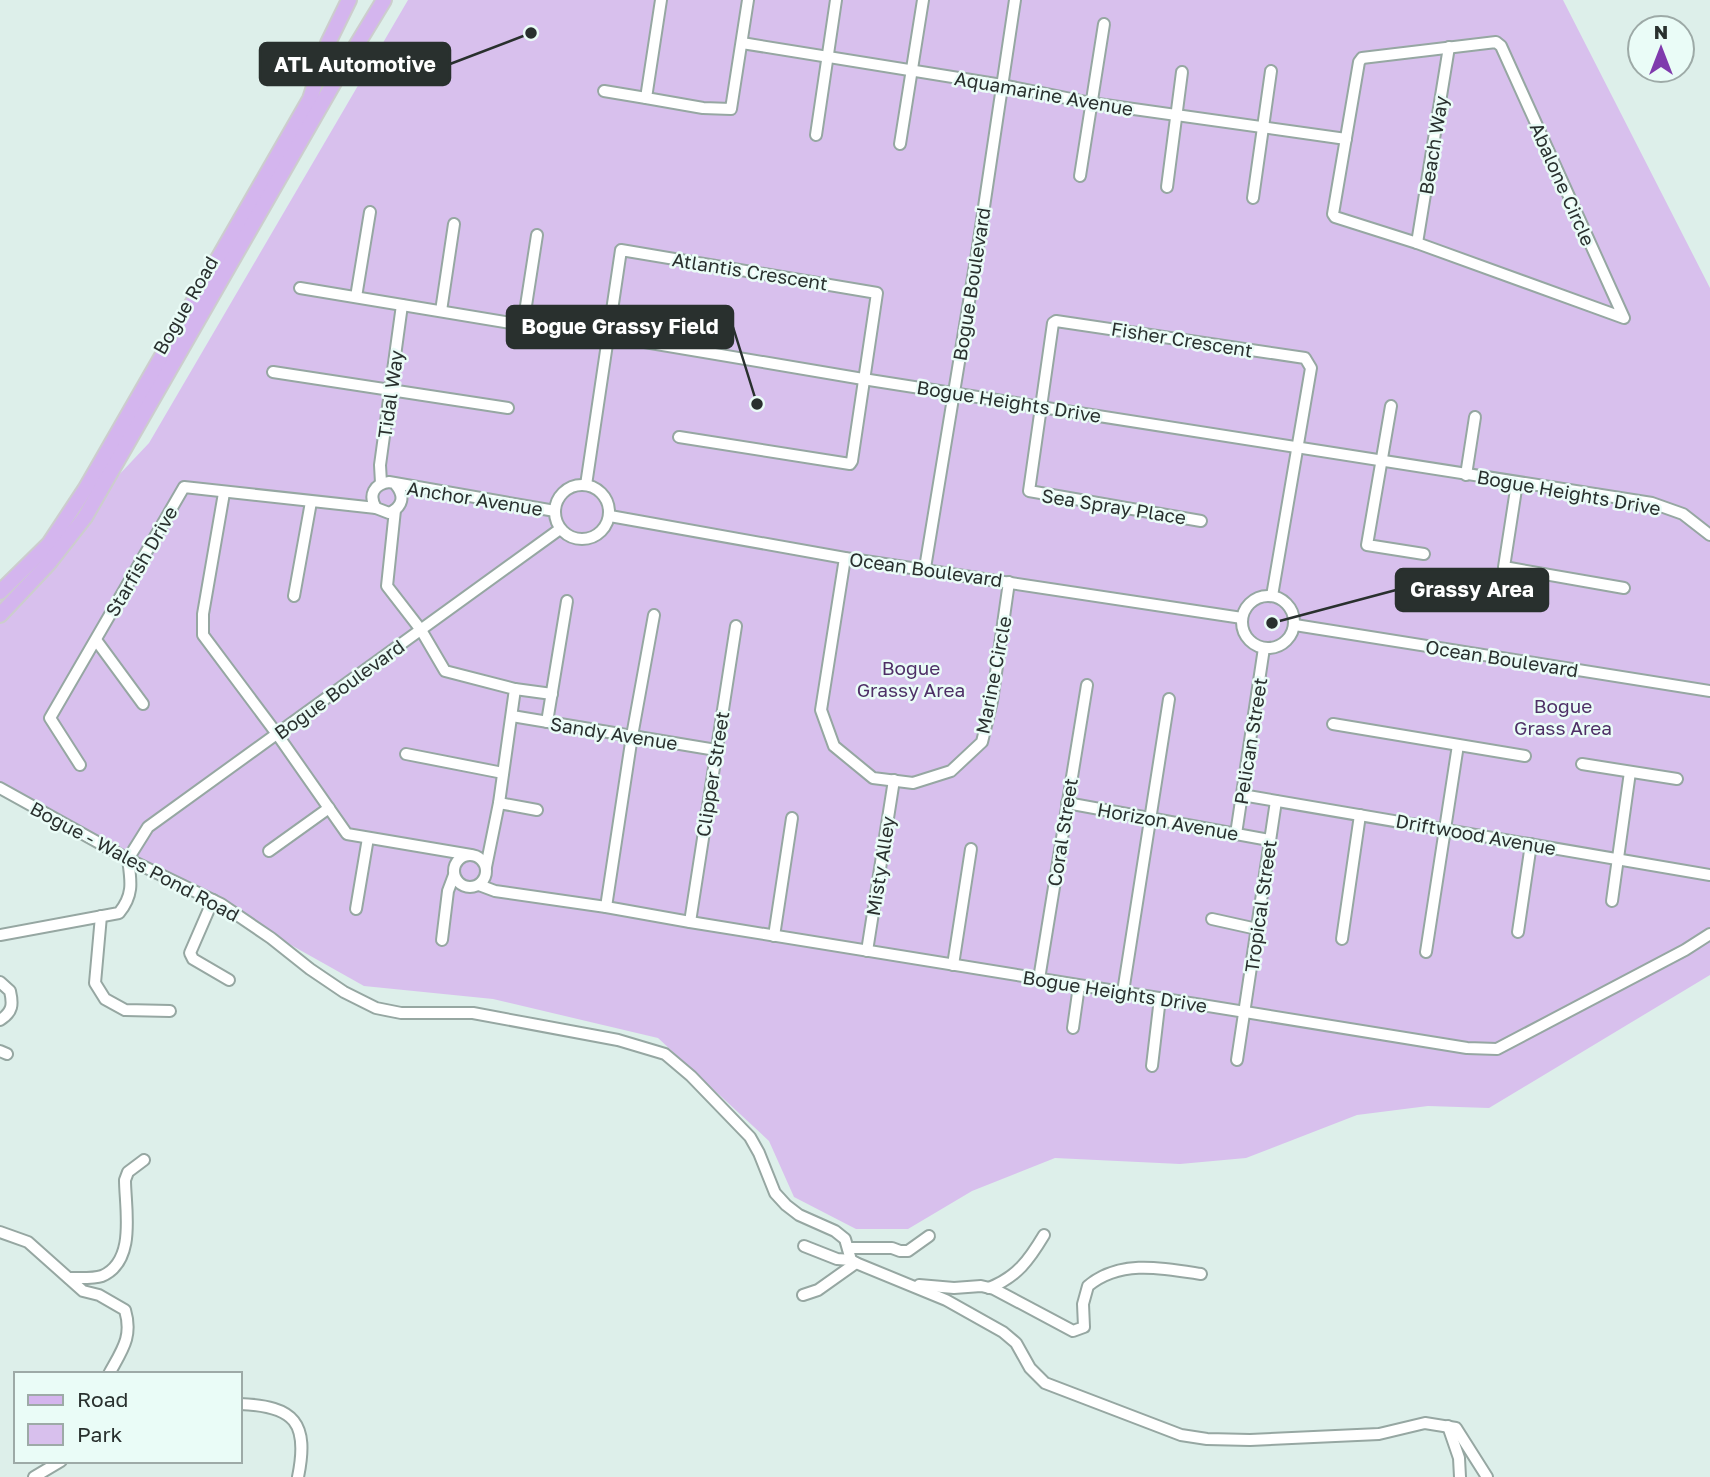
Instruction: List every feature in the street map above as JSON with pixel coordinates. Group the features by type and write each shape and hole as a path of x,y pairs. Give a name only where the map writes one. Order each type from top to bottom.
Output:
{"main road":[{"name":"Bogue Road","path":"0,592 48,544 86,488 310,99 328,43 349,0"},
{"name":"Bogue Road","path":"0,615 49,563 85,517 384,0"}],"street":[{"path":"646,98 661,0"},
{"path":"604,91 703,108 731,109 748,0"},
{"path":"816,135 836,0"},
{"path":"900,144 923,0"},
{"name":"Bogue Boulevard","path":"925,568 1016,0"},
{"path":"1080,176 1104,24"},
{"name":"Abalone Circle","path":"1496,42 1501,46 1624,318 1334,216 1359,62 1362,58 1449,47 1496,42"},
{"name":"Aquamarine Avenue","path":"742,43 1002,85 1091,103 1346,139"},
{"name":"Beach Way","path":"1417,243 1449,47"},
{"path":"1253,198 1271,71"},
{"path":"1167,187 1182,72"},
{"path":"356,297 370,212"},
{"path":"441,311 454,224"},
{"path":"523,325 537,235"},
{"name":"Atlantis Crescent","path":"609,336 622,250 849,287 877,294 863,379"},
{"name":"Bogue Heights Drive","path":"300,288 1652,503 1683,514 1710,535"},
{"name":"Tidal Way","path":"381,483 380,465 402,305"},
{"name":"Fisher Crescent","path":"1042,406 1055,321 1305,358 1311,368 1297,447"},
{"path":"586,485 609,336"},
{"path":"273,372 508,408"},
{"path":"679,437 850,464 863,379"},
{"name":"Sea Spray Place","path":"1042,406 1030,491 1200,521"},
{"path":"1391,407 1367,545 1424,554"},
{"path":"1466,474 1475,417"},
{"path":"1272,596 1297,447"},
{"path":"395,510 384,513 372,502 372,494 381,483 396,485 401,491 402,499 395,510 387,586 421,630 445,671 515,689 552,694"},
{"path":"1517,483 1504,567 1624,588"},
{"name":"Anchor Avenue","path":"396,485 555,511"},
{"path":"577,485 586,485 607,499 610,516 601,532 585,540 576,539 560,529 555,511 562,494 577,485"},
{"name":"Starfish Drive","path":"80,765 50,718 184,487 376,508"},
{"path":"223,493 203,635 347,834 474,855 486,869 495,891"},
{"path":"294,596 311,502"},
{"name":"Ocean Boulevard","path":"610,516 845,558 1242,618"},
{"name":"Bogue Boulevard","path":"128,859 148,827 560,529"},
{"name":"Marine Circle","path":"845,558 821,710 834,746 873,778 913,783 951,771 982,742 992,701 1009,582"},
{"path":"1264,596 1272,596 1287,603 1294,617 1294,625 1287,640 1273,648 1264,648 1250,641 1245,634 1242,618 1250,604 1264,596"},
{"path":"547,722 567,601"},
{"path":"607,907 632,736 654,615"},
{"name":"Ocean Boulevard","path":"1294,625 1710,691"},
{"name":"Clipper Street","path":"690,922 736,626"},
{"path":"96,640 143,704"},
{"name":"Pelican Street","path":"1236,834 1264,648"},
{"name":"Coral Street","path":"1039,979 1087,685"},
{"path":"446,849 457,874 470,887 479,885 491,850 515,689"},
{"path":"1123,992 1169,699"},
{"name":"Sandy Avenue","path":"512,716 716,750"},
{"path":"1333,724 1525,756"},
{"path":"1426,952 1458,744"},
{"path":"406,754 503,773"},
{"path":"1582,764 1676,779"},
{"path":"1612,901 1630,772"},
{"name":"Misty Alley","path":"867,951 894,780"},
{"name":"Bogue - Wales Pond Road","path":"0,788 128,859 213,900 271,937 344,992 376,1008 401,1013 473,1013 618,1040 665,1054 691,1076 750,1137 775,1193 786,1205 799,1215 835,1231 845,1240 852,1257 946,1300 1003,1332 1016,1343 1030,1368 1045,1383 1181,1435 1207,1439 1250,1440 1379,1434 1425,1423 1448,1426"},
{"name":"Driftwood Avenue","path":"1242,795 1706,874"},
{"name":"Tropical Street","path":"1237,1060 1276,801"},
{"path":"499,803 537,810"},
{"name":"Horizon Avenue","path":"1067,803 1269,839"},
{"path":"269,850 329,808"},
{"path":"1342,939 1360,815"},
{"path":"774,936 792,818"},
{"path":"356,909 368,838"},
{"path":"1518,932 1531,844"},
{"path":"953,965 971,849"},
{"path":"442,940 448,891 462,856 491,850"},
{"path":"0,935 119,913 128,902 132,888 128,859"},
{"path":"1706,874 1710,886"},
{"name":"Bogue Heights Drive","path":"479,885 495,891 1467,1048 1497,1049 1685,950 1710,934"},
{"path":"213,900 191,953 193,959 229,980"},
{"path":"100,916 95,984 104,999 125,1010 170,1011"},
{"path":"1212,919 1256,929"},
{"path":"0,982 10,991 12,1002 10,1012 0,1020"},
{"path":"1073,1028 1079,986"},
{"path":"1152,1066 1160,998"},
{"path":"69,1278 102,1276 116,1265 125,1248 125,1180 128,1172 144,1160"},
{"path":"0,1232 28,1242 83,1291 99,1295 125,1310 130,1325 127,1341 110,1372"},
{"path":"989,1288 1016,1274 1027,1263 1044,1235"},
{"path":"804,1246 837,1259 892,1248 908,1251 929,1236"},
{"path":"803,1295 818,1290 852,1257"},
{"path":"910,1285 989,1288 1073,1331 1084,1327 1083,1304 1088,1286 1108,1274 1131,1268 1162,1268 1201,1274"},
{"path":"242,1405 270,1408 291,1416 300,1429 298,1477"},
{"path":"1448,1426 1459,1458 1460,1477"},
{"path":"1448,1426 1456,1428 1486,1477"},
{"path":"34,1477 58,1463"}],"green space":[{"path":"408,0 1563,0 1710,288 1710,975 1489,1108 1428,1106 1357,1115 1246,1158 1180,1164 1055,1158 972,1191 908,1229 856,1229 794,1197 769,1141 658,1038 493,999 364,986 0,782 0,601 149,443"}],"place":[{"name":"ATL Automotive","path":"531,33"},
{"name":"Bogue Grassy Field","path":"757,404"},
{"name":"Grassy Area","path":"1272,623"}],"park label":[{"name":"Bogue Grassy Area","path":"911,678"},
{"name":"Bogue Grass Area","path":"1563,716"}]}
